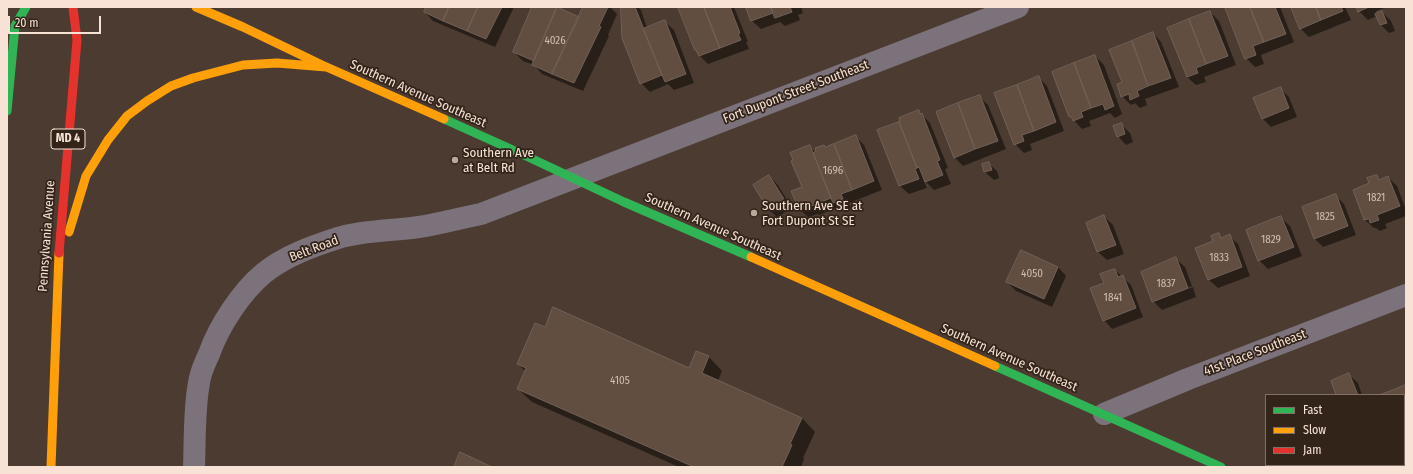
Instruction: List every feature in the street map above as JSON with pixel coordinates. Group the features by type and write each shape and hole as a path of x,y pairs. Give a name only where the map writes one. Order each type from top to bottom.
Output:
{"main road":[{"path":"7,111 14,26 26,7"},
{"name":"Pennsylvania Avenue","path":"51,467 57,271 77,40 73,7"},
{"name":"Southern Avenue Southeast","path":"196,7 326,68 624,202 670,221 1221,467"},
{"path":"57,271 86,176 108,140 132,112 171,86 215,72 244,66 277,63 326,68"}],"street":[{"name":"Fort Dupont Street Southeast","path":"573,178 1018,7"},
{"name":"Belt Road","path":"194,467 199,381 201,375 213,343 229,313 244,293 264,273 285,260 306,250 339,238 372,231 419,227 481,214 573,178"},
{"name":"41st Place Southeast","path":"1104,414 1188,379 1406,295"}],"building":[{"path":"426,7 449,7 443,21 424,12"},
{"path":"449,7 478,7 467,31 443,21"},
{"path":"478,7 502,7 486,39 467,31"},
{"path":"532,7 557,7 534,61 513,52"},
{"path":"557,7 579,17 552,74 532,65"},
{"path":"583,7 608,7 599,26 601,27 574,83 552,74"},
{"path":"621,7 635,7 662,75 640,84 622,38"},
{"path":"678,7 704,7 720,48 699,56 695,50"},
{"path":"704,7 730,7 740,33 738,34 741,40 720,48"},
{"path":"746,7 771,7 773,13 751,21"},
{"path":"771,7 790,7 792,12 775,18"},
{"path":"1225,7 1250,7 1264,42 1253,46 1256,55 1245,59"},
{"path":"1250,7 1275,7 1286,34 1264,42"},
{"path":"1291,7 1316,7 1321,20 1300,29"},
{"path":"1316,7 1341,7 1343,11 1321,20"},
{"path":"1357,7 1369,7 1358,12"},
{"path":"1210,11 1228,56 1206,64 1189,19"},
{"path":"1382,11 1387,23 1380,25 1375,14"},
{"path":"1189,19 1206,64 1196,68 1198,73 1187,77 1167,28"},
{"path":"665,20 686,74 665,82 643,29"},
{"path":"1153,32 1171,78 1148,86 1132,41"},
{"path":"1132,41 1148,86 1137,91 1139,96 1130,100 1129,94 1121,97 1117,84 1122,82 1109,50"},
{"path":"1095,55 1114,106 1105,110 1103,104 1091,108 1074,63"},
{"path":"1074,63 1091,108 1081,112 1083,117 1073,121 1071,116 1069,117 1052,72"},
{"path":"1039,76 1056,122 1034,131 1017,85"},
{"path":"1017,85 1034,131 1022,135 1024,141 1014,145 994,93"},
{"path":"1281,87 1289,108 1262,119 1253,98"},
{"path":"980,95 998,141 975,149 958,103"},
{"path":"958,103 975,149 954,158 936,112"},
{"path":"919,110 920,114 922,113 940,160 937,161 943,175 925,182 919,167 917,168 899,122 899,118"},
{"path":"899,122 917,168 915,169 919,179 899,186 877,130"},
{"path":"1122,123 1125,134 1117,137 1113,126"},
{"path":"856,135 874,181 852,190 834,144"},
{"path":"834,144 852,190 841,194 843,199 833,203 813,153 816,151 815,148"},
{"path":"810,145 831,198 809,207 799,209 791,191 802,187 791,161 793,160 790,153"},
{"path":"989,162 992,170 984,172 982,164"},
{"path":"769,175 784,199 768,209 753,185"},
{"path":"1377,175 1379,180 1388,176 1400,206 1377,215 1379,220 1370,223 1369,219 1364,220 1353,190 1369,183 1367,178"},
{"path":"1336,194 1348,226 1314,239 1302,207"},
{"path":"1104,215 1116,245 1097,252 1086,223"},
{"path":"1281,216 1294,247 1258,261 1246,230"},
{"path":"1219,233 1221,238 1230,234 1242,267 1208,280 1195,248 1213,241 1211,236"},
{"path":"1021,250 1058,267 1044,299 1006,282"},
{"path":"1176,257 1188,288 1152,302 1141,272"},
{"path":"1115,269 1118,277 1123,275 1136,308 1103,321 1090,288 1104,283 1100,274"},
{"path":"553,307 689,368 696,351 709,356 702,373 802,418 790,444 792,445 782,467 694,467 517,389 526,368 517,364 535,323 545,327"},
{"path":"1349,373 1358,394 1336,394 1331,381"},
{"path":"1406,385 1406,422 1405,394 1383,394"},
{"path":"460,452 492,467 454,467"}],"traffic: fast":[{"path":"7,111 15,26 26,7"},
{"path":"444,119 624,202 751,257"},
{"path":"995,366 1221,467"}],"traffic: slow":[{"path":"196,7 444,119"},
{"path":"69,232 86,176 108,140 127,116 147,101 171,86 193,78 243,65 277,63 326,67"},
{"path":"51,467 59,253"},
{"path":"751,257 995,366"}],"traffic: jam":[{"path":"59,253 77,40 73,7"}],"place":[{"name":"Southern Ave at Belt Rd","path":"455,160"},
{"name":"Southern Ave SE at Fort Dupont St SE","path":"754,213"}]}
